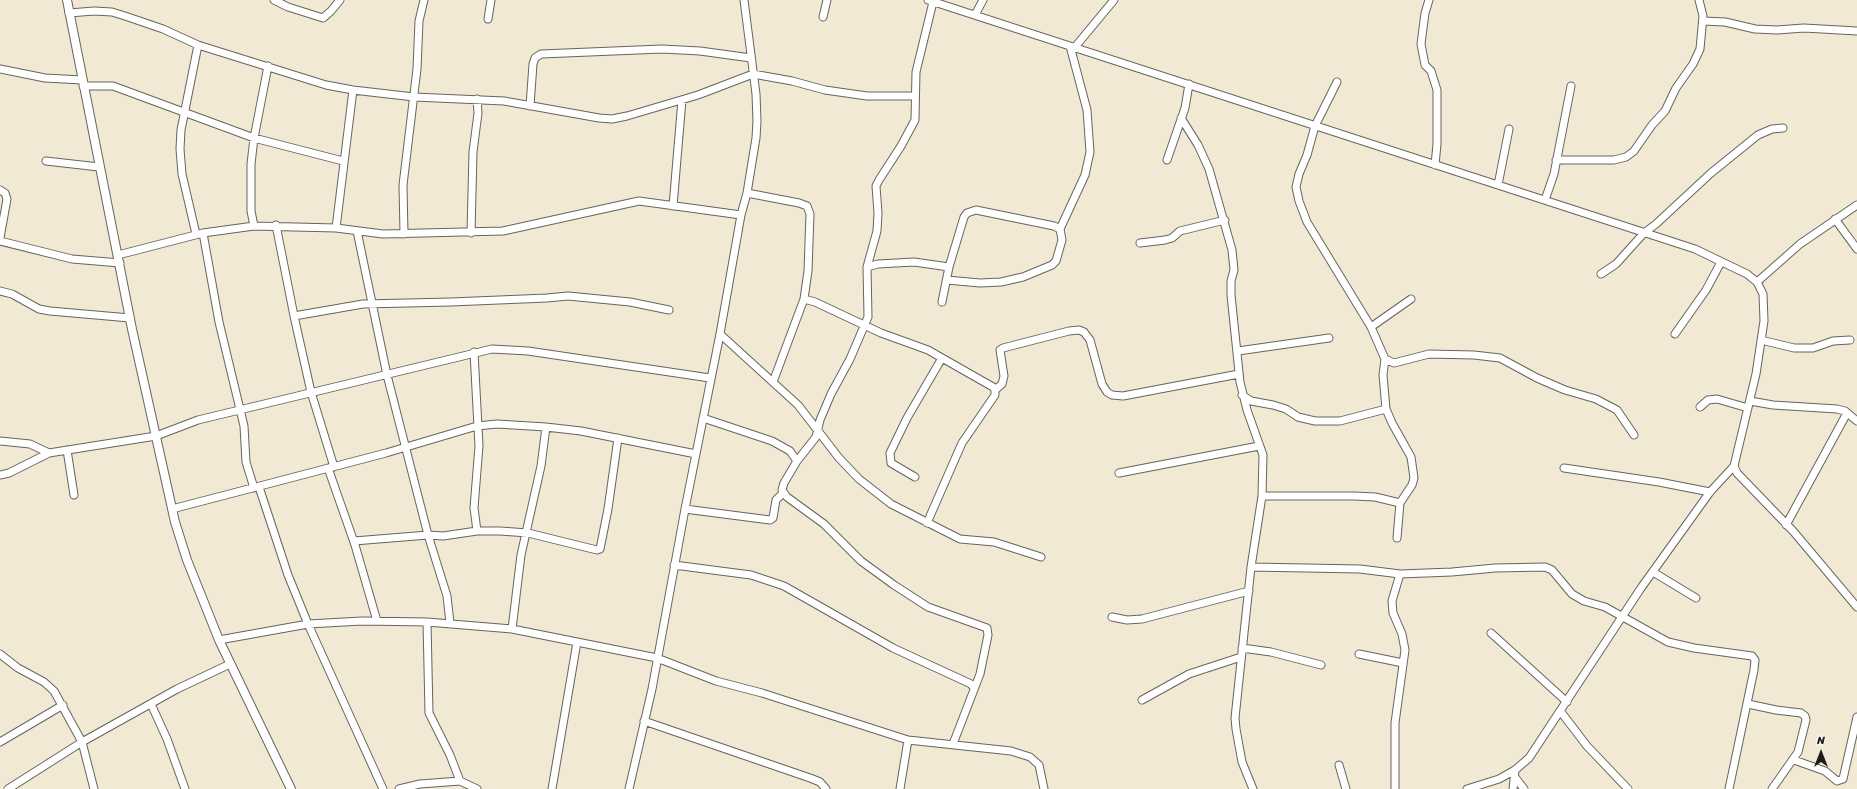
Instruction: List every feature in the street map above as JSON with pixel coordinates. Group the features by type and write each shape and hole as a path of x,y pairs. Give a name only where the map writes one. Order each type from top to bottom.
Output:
{"street":[{"path":"67,0 98,167 172,509 187,560 219,640 291,789"},
{"path":"274,0 288,7 323,18 340,0"},
{"path":"404,234 403,185 417,69 419,21 424,0"},
{"path":"488,19 491,0"},
{"path":"629,789 657,658 710,378 720,334 741,215 747,193 758,121 744,0"},
{"path":"823,17 827,0"},
{"path":"975,15 983,0"},
{"path":"1073,46 1114,0"},
{"path":"1429,0 1424,13 1421,44 1425,65 1431,71 1437,90 1437,144 1435,164"},
{"path":"1556,160 1614,160 1626,157 1634,151 1652,125 1665,111 1676,88 1693,64 1700,49 1703,21 1699,0"},
{"path":"685,510 770,520 773,518 776,500 783,494 784,483 797,460 816,437 820,420 831,394 865,326 869,307 868,267 877,231 878,213 876,186 901,146 914,120 916,72 930,1 1073,46 1695,249 1748,274 1757,282 1763,294 1764,321 1756,374 1734,466 1710,492 1622,616 1561,712 1529,758 1514,773 1467,789"},
{"path":"70,13 112,12 163,29 198,45 326,85 353,90 414,97 478,99 599,118 612,119 682,100 753,74 792,81 825,90 867,96 915,96"},
{"path":"1703,21 1725,22 1755,29 1777,30 1804,28 1857,31"},
{"path":"198,45 185,111 180,149 182,174 199,234 244,429 244,444 248,471 256,487 308,624 383,789"},
{"path":"947,280 980,283 1001,282 1023,277 1052,265 1056,261 1062,240 1060,229 1085,175 1090,152 1087,110 1073,46"},
{"path":"530,106 532,64 535,58 541,54 662,49 700,51 751,58"},
{"path":"254,226 251,198 254,138 268,66"},
{"path":"0,68 45,78 114,86 185,111 254,138 343,161"},
{"path":"1337,82 1315,126 1296,187 1299,201 1307,222 1371,327 1385,359 1383,375 1386,409 1411,457 1414,468 1412,485 1400,503 1397,538"},
{"path":"1167,160 1181,118 1189,84"},
{"path":"1545,200 1556,160 1572,86"},
{"path":"336,228 343,161 353,90"},
{"path":"471,233 473,152 478,113 478,99"},
{"path":"673,206 682,100"},
{"path":"1181,118 1198,145 1209,169 1225,220 1232,250 1234,270 1231,281 1231,295 1242,395 1263,455 1264,464 1262,496 1251,567 1241,657 1236,729 1242,762 1252,789"},
{"path":"1602,274 1616,264 1644,233 1656,224 1711,173 1758,135 1772,129 1783,128"},
{"path":"1498,185 1509,129"},
{"path":"46,162 98,167"},
{"path":"0,190 5,193 7,199 0,240 72,259 119,259 199,234 254,226 276,225 336,228 357,232 404,234 503,231 639,201 741,215"},
{"path":"747,193 799,202 807,206 810,214 808,271 804,299 772,382"},
{"path":"1757,282 1800,244 1857,205"},
{"path":"942,302 949,267 964,217 967,213 976,210 1054,226 1060,229"},
{"path":"1835,219 1857,249"},
{"path":"1140,243 1165,240 1172,238 1180,231 1225,220"},
{"path":"276,225 311,392 331,467 377,621"},
{"path":"357,232 370,303 404,448 428,535 447,596 450,623"},
{"path":"868,267 896,262 914,262 949,267"},
{"path":"1676,334 1706,290 1721,262"},
{"path":"0,291 12,294 39,309 130,318"},
{"path":"294,316 370,303 475,301 568,296 624,301 669,310"},
{"path":"804,299 814,302 865,326 928,350 993,387 995,390"},
{"path":"1371,327 1411,299"},
{"path":"927,523 962,443 995,395 995,390 1002,384 1003,380 1000,350 1003,348 1079,330 1084,332 1090,340 1102,384 1107,392 1112,395 1123,396 1160,390 1239,374"},
{"path":"720,334 798,405 839,458 874,492 891,504 960,539 994,542 1041,557"},
{"path":"1238,351 1329,338"},
{"path":"1762,340 1794,348 1813,348 1833,341 1850,340"},
{"path":"0,475 9,473 49,453 156,436 198,420 387,375 492,348 509,349 710,378"},
{"path":"474,352 478,426 478,453 474,508 477,531"},
{"path":"1385,359 1394,363 1430,354 1500,358 1538,378 1565,390 1596,399 1617,410 1634,435"},
{"path":"916,477 891,463 890,453 907,418 942,358"},
{"path":"1242,395 1251,401 1286,409 1298,417 1315,421 1340,421 1386,409"},
{"path":"1700,407 1708,400 1717,399 1748,408"},
{"path":"1750,401 1773,405 1837,409 1847,413 1857,421"},
{"path":"1786,525 1847,413"},
{"path":"703,418 772,441 790,451 797,460"},
{"path":"172,509 404,448 478,426 497,424 546,426 618,438 696,454"},
{"path":"512,629 522,555 528,534 544,453 546,426"},
{"path":"354,541 428,535 444,536 477,531 528,534 597,550 600,549 608,508 618,438"},
{"path":"0,441 30,444 49,453"},
{"path":"1119,473 1259,446"},
{"path":"67,450 74,495"},
{"path":"1734,466 1737,473 1786,525 1857,607"},
{"path":"1564,468 1659,482 1710,492"},
{"path":"783,494 824,524 861,561 894,585 928,607 987,628 988,635 982,666 953,744"},
{"path":"1262,496 1329,494 1375,497 1400,503"},
{"path":"674,565 751,574 784,586 894,648 971,684 974,688"},
{"path":"1251,567 1360,569 1400,574 1452,572 1495,568 1549,568 1572,594 1584,601 1606,606 1668,642 1694,648 1752,656 1755,660 1748,704 1729,789"},
{"path":"1653,572 1696,598"},
{"path":"1395,789 1394,723 1403,663 1404,642 1393,613 1392,601 1400,574"},
{"path":"1112,617 1127,620 1142,620 1249,591"},
{"path":"219,640 308,624 377,621 450,623 512,629 657,658 716,681 762,693 908,740 1011,751 1030,757 1039,765 1044,789"},
{"path":"427,622 429,714 450,755 460,781"},
{"path":"1491,633 1567,702"},
{"path":"552,789 577,642"},
{"path":"1242,648 1271,652 1321,665"},
{"path":"0,654 18,668 44,682 54,691 82,742 94,789"},
{"path":"1359,654 1403,663"},
{"path":"1142,700 1189,674 1241,657"},
{"path":"8,789 82,742 151,704 230,664"},
{"path":"151,704 167,739 185,789"},
{"path":"1748,704 1776,710 1801,713 1805,716 1805,724 1798,752 1794,760 1772,789"},
{"path":"0,742 63,705"},
{"path":"1561,712 1587,746 1628,789"},
{"path":"1794,760 1825,772 1837,781 1843,779 1857,717"},
{"path":"644,721 820,782 826,789"},
{"path":"900,789 908,740"},
{"path":"1339,765 1346,789"},
{"path":"1513,789 1514,773"},
{"path":"1514,773 1524,789"},
{"path":"399,789 420,784 460,781 477,789"}]}
